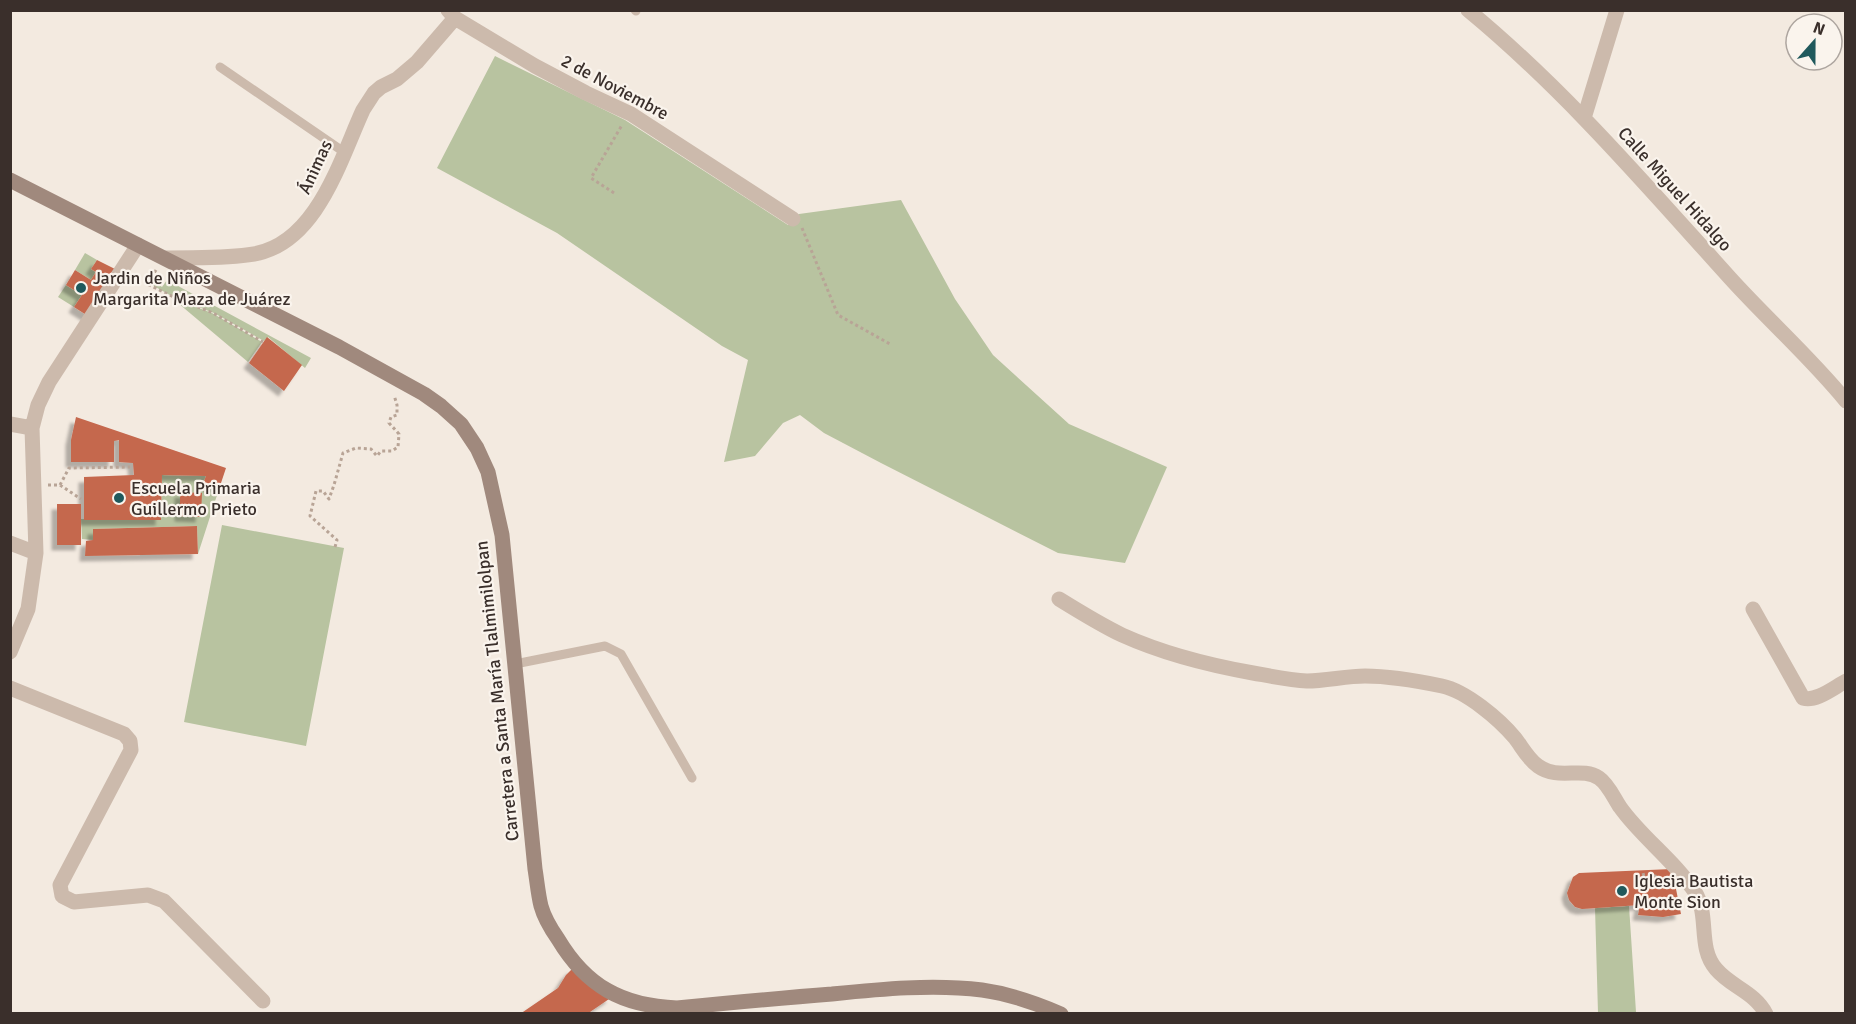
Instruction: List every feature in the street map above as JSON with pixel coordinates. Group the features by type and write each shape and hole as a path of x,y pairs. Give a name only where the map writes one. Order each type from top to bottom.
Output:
{"main road":[{"name":"Carretera a Santa María Tlalmimilolpan","path":"10,180 339,347 424,394 461,424 477,448 488,472 502,535 535,869 541,906 549,926 576,966 600,986 639,1004 678,1011 853,992 926,987 974,990 1005,995 1034,1002 1061,1014"}],"street":[{"name":"Calle Miguel Hidalgo","path":"1468,10 1549,82 1584,118 1845,401"},
{"path":"1584,118 1617,10"},
{"name":"2 de Noviembre","path":"452,14 545,71 631,114 793,219"},
{"name":"Ánimas","path":"166,258 255,254 276,247 291,237 316,211 363,110 374,93 408,71 452,14"},
{"path":"10,652 16,625 30,596 36,553 32,428 38,405 49,382 138,245"},
{"path":"10,424 32,428"},
{"path":"10,543 36,553"},
{"path":"1059,599 1131,639 1172,655 1231,669 1306,681 1366,676 1444,686 1459,692 1501,724 1540,767 1558,774 1585,773 1604,782 1633,824 1686,879 1697,895 1701,905 1709,959 1727,980 1756,998 1766,1014"},
{"path":"1753,609 1803,698 1808,700 1816,697 1845,681"},
{"path":"10,688 124,734 130,741 131,750 60,885 62,896 74,902 148,895 164,901 263,1000"}],"lane":[{"path":"220,67 344,152"},
{"path":"515,664 605,646 621,654 692,778"}],"path":[{"path":"614,193 591,178 622,125 631,114"},
{"path":"793,219 800,223 838,315 890,344"},
{"path":"166,258 147,284 213,313 263,342"},
{"path":"335,547 337,540 310,516 316,491 323,491 329,499 343,453 356,448 371,449 377,456 381,452 392,451 399,447 399,434 389,423 391,417 397,415 394,397 398,380"},
{"path":"60,485 69,468 108,470 130,467"},
{"path":"34,485 60,485 81,500"},
{"path":"1642,881 1642,875 1646,874 1659,877 1661,882 1686,879"}],"green space":[{"path":"495,56 625,120 788,225 799,214 901,200 955,299 993,355 1069,424 1167,467 1125,563 1058,553 824,433 800,415 783,423 755,456 724,462 748,360 722,346 557,233 437,168"},
{"path":"85,253 97,260 91,269 96,272 91,280 75,270"},
{"path":"150,279 162,287 167,280 311,358 305,368 268,337 264,341 214,313 177,299 152,285 149,282"},
{"path":"66,285 82,295 74,307 58,297"},
{"path":"172,298 212,313 262,342 248,362"},
{"path":"162,475 206,476 203,484 219,489 198,554 197,526 93,529 93,540 82,539 81,519 161,520"},
{"path":"222,525 344,548 306,746 184,722"},
{"path":"1629,906 1636,1012 1598,1013 1595,908"}],"building":[{"path":"97,260 119,271 88,316 74,307 82,295 66,285 75,270 91,280 96,272 91,269"},
{"path":"267,337 302,365 284,391 249,363"},
{"path":"76,417 226,468 219,489 203,484 206,476 162,475 161,520 84,520 84,477 134,475 133,463 119,462 119,440 114,441 114,462 71,462 71,440"},
{"path":"180,492 202,493 201,517 180,516"},
{"path":"57,504 81,504 81,545 57,545"},
{"path":"197,526 198,554 85,556 86,541 93,540 93,529"},
{"name":"Iglesia Bautista Monte Sion","path":"1672,869 1681,914 1663,917 1638,915 1640,905 1582,909 1575,907 1567,893 1573,877 1579,873"},
{"path":"573,968 612,997 587,1014 520,1014 558,988"}],"place":[{"name":"Jardin de Niños Margarita Maza de Juárez","path":"81,288"},
{"name":"Escuela Primaria Guillermo Prieto","path":"119,498"},
{"name":"Iglesia Bautista Monte Sion","path":"1622,891"}]}
